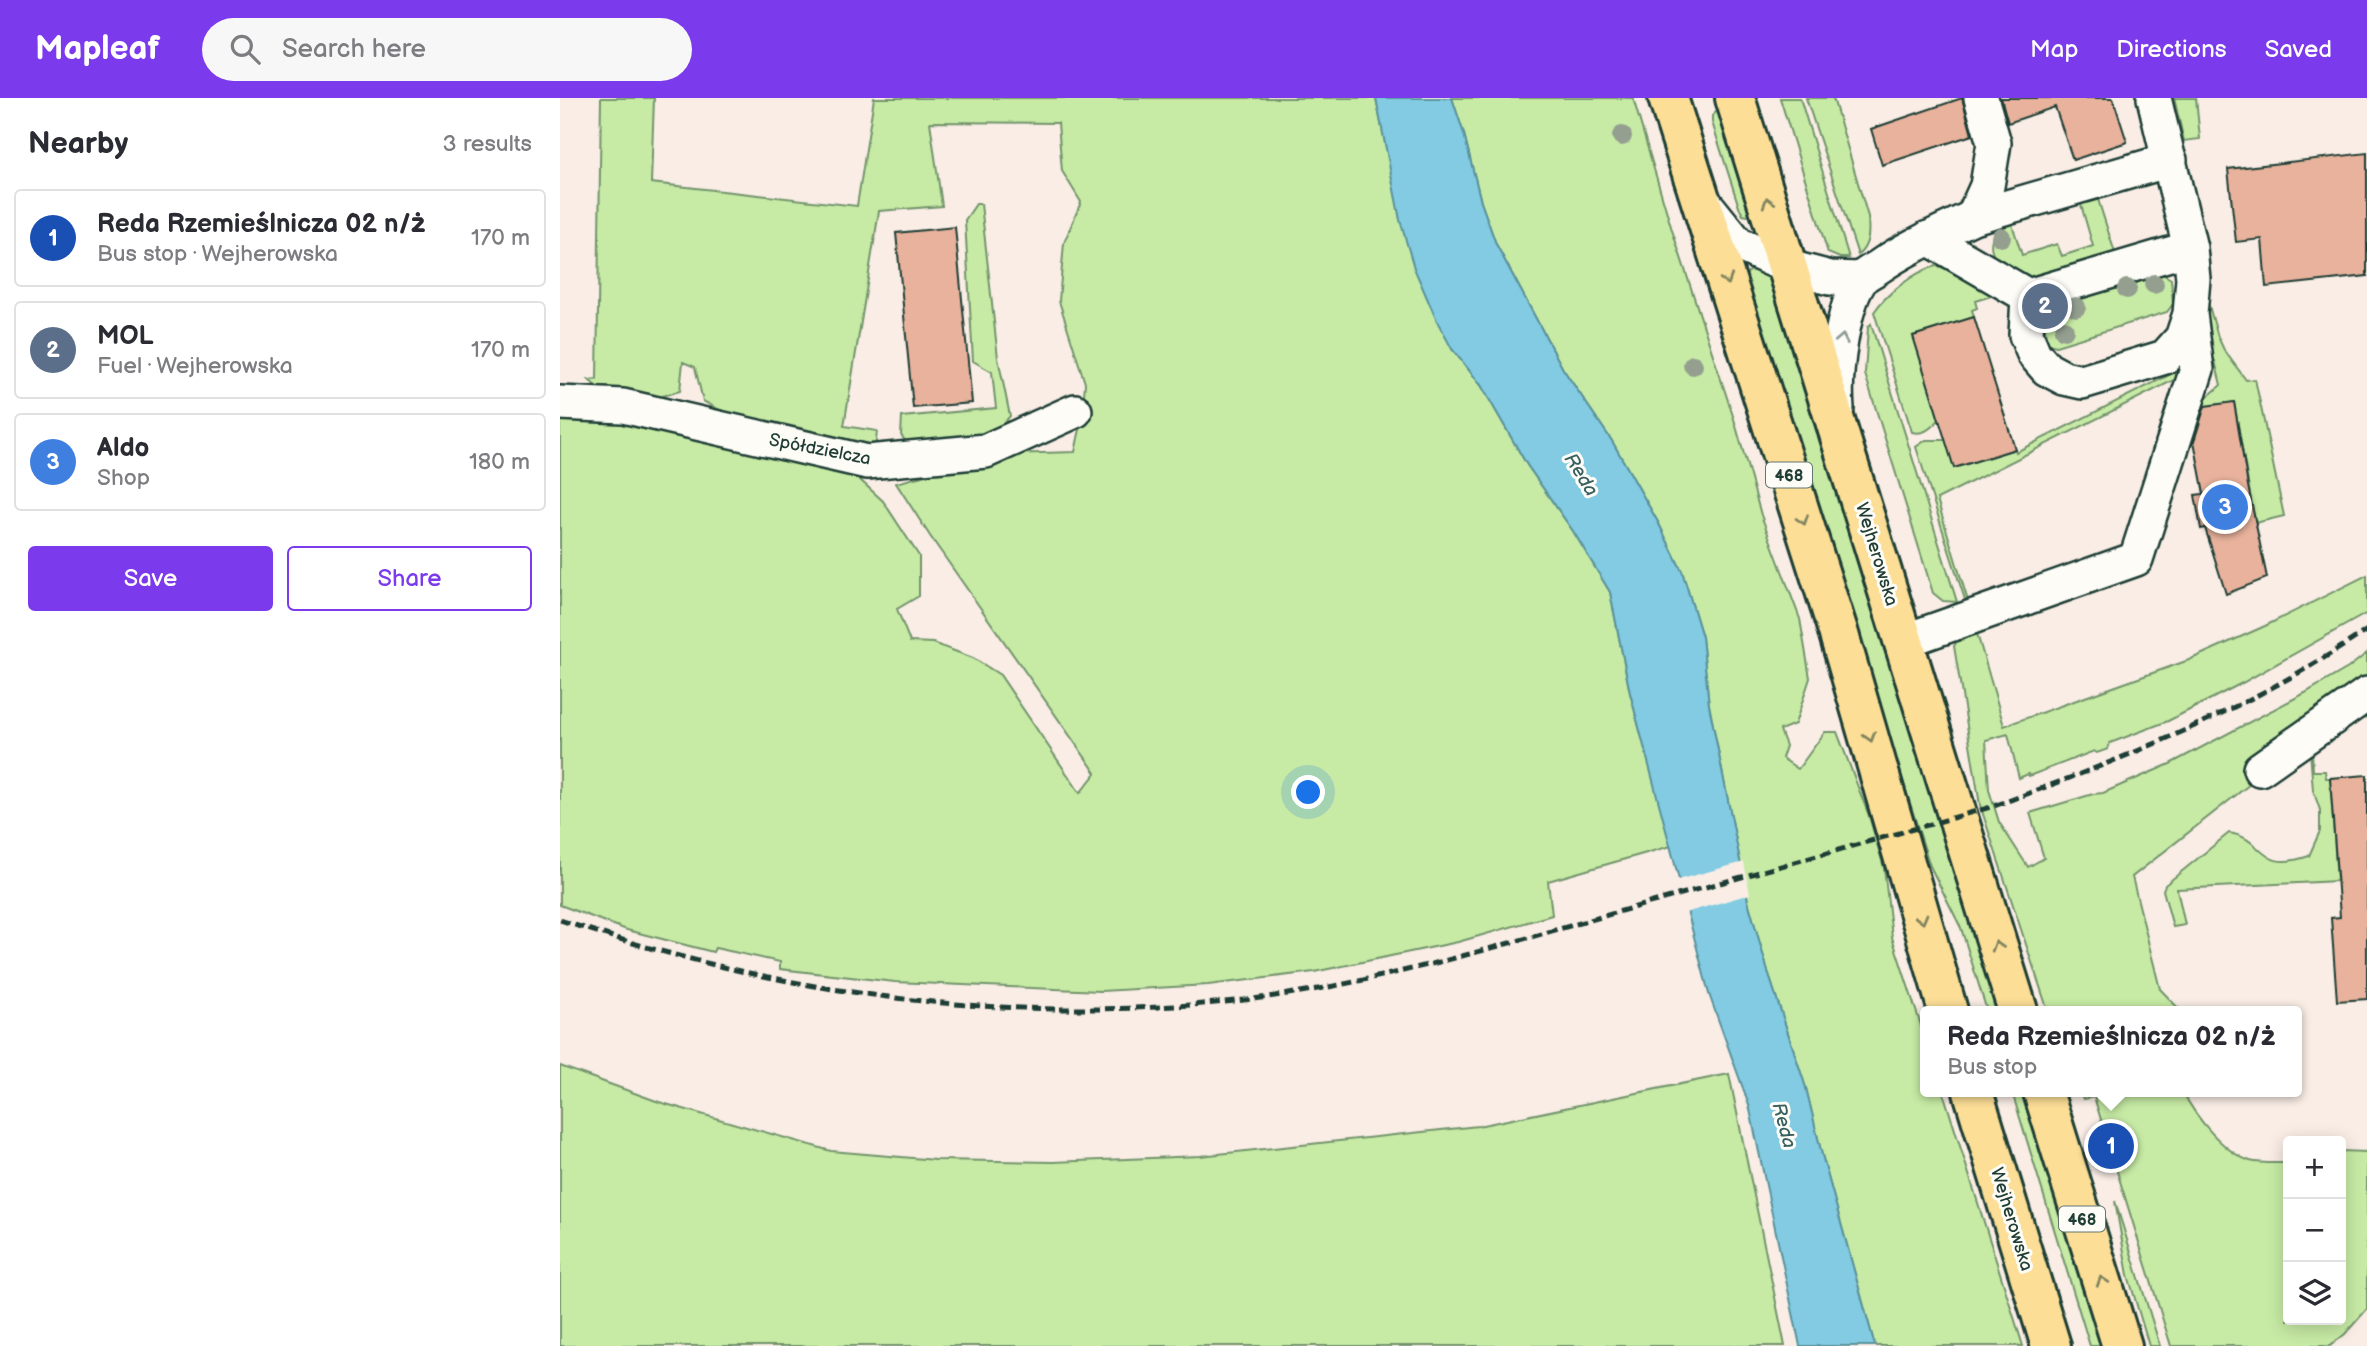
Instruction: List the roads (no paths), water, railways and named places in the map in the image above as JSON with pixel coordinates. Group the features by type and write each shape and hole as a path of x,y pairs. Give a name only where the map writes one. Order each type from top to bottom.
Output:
{"main road":[{"name":"468","path":"1668,98 1838,631 1947,1006"},
{"name":"Wejherowska","path":"1735,98 2016,1006"},
{"name":"Wejherowska","path":"1975,1097 2051,1346"},
{"name":"468","path":"2045,1097 2122,1346"}],"lane":[{"path":"1973,217 1987,186 1994,143 1981,98"},
{"path":"1904,641 2136,559 2197,369 2190,314 2193,279 2190,248 2154,98"},
{"path":"1700,197 1738,244 1788,267 1830,278 1860,279 1913,246 1973,217 2169,160"},
{"path":"1913,246 2028,296 2190,248"},
{"path":"1839,431 1835,388 1838,363 1847,315 1860,279"},
{"path":"2028,296 2026,335 2034,354 2047,369 2064,378 2082,382 2165,357 2182,338 2190,314"},
{"name":"Spółdzielcza","path":"560,403 623,405 867,462 986,451 1075,411"},
{"path":"2260,769 2367,694"}],"water":[{"name":"Reda","path":"1376,98 1452,98 1481,202 1496,244 1563,369 1612,441 1682,571 1702,637 1709,705 1748,901 1806,1088 1875,1346 1800,1346 1749,1105 1709,994 1630,693 1610,592 1573,531 1527,465 1481,385 1452,349 1437,321 1414,268 1400,220"}],"railway":[{"path":"560,920 721,967 802,984 965,1005 1047,1009 1130,1008 1215,1003 1317,989 1468,954 1994,806 2091,770 2233,708 2324,658 2367,630"}],"place":[{"name":"MOL","path":"2045,306"},
{"name":"Aldo","path":"2225,507"},
{"name":"Reda Rzemieślnicza 02 n/ż","path":"2111,1146"}]}
